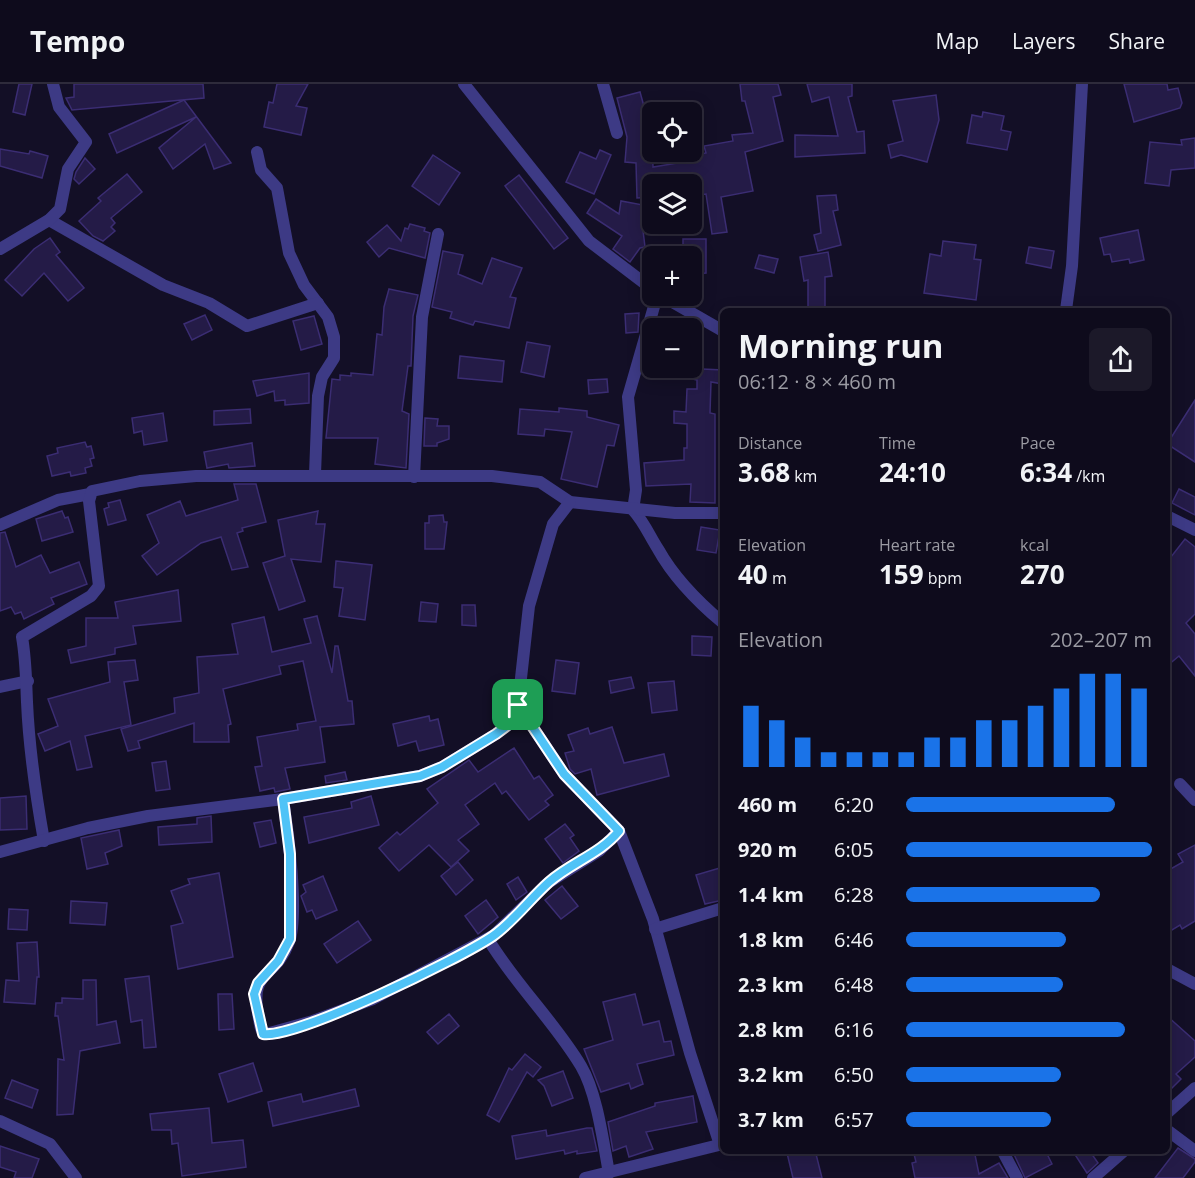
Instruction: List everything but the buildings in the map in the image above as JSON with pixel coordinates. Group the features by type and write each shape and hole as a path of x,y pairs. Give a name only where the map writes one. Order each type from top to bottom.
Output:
{"street":[{"path":"0,249 50,220 60,209 68,169 86,142 59,107 53,84"},
{"path":"464,84 589,241 642,281"},
{"path":"603,84 617,133"},
{"path":"1066,308 1072,266 1082,84"},
{"path":"257,152 261,170 277,188 289,253 304,285 331,324 336,348 334,358 322,376 318,396 315,474"},
{"path":"50,220 163,285 209,303 247,326 318,303"},
{"path":"414,477 422,317 438,234"},
{"path":"654,306 628,397 636,490 633,510 648,530 670,568 696,601 720,621"},
{"path":"679,306 720,329"},
{"path":"0,525 58,500 140,481 196,476 315,474 414,477 492,476 532,480 550,487 570,502 633,510 720,513"},
{"path":"44,841 35,793 27,701 28,681 22,637 91,596 99,586 90,494"},
{"path":"0,852 88,828 148,816 283,799 420,776 442,767 496,734 508,725 518,705 529,606 553,524 570,502"},
{"path":"1170,518 1195,530"},
{"path":"0,687 28,681"},
{"path":"518,705 564,774 619,831 655,929 690,1053 720,1139"},
{"path":"1180,784 1195,800"},
{"path":"283,799 290,854 290,939 278,961 258,983 254,994 263,1034 281,1031 373,999 488,939 548,883 599,851 619,831"},
{"path":"655,929 720,909"},
{"path":"488,939 508,971 581,1067 601,1132 609,1173"},
{"path":"1170,971 1195,984"},
{"path":"1170,1110 1195,1088"},
{"path":"0,1121 50,1144 76,1178"},
{"path":"1170,1132 1195,1151"},
{"path":"585,1178 720,1145"},
{"path":"1004,1154 1017,1178"},
{"path":"1094,1178 1121,1154"}],"route":[{"path":"518,705 564,774 619,831 599,851 548,883 494,935 448,962 373,999 314,1021 269,1035 263,1034 254,994 258,983 278,961 290,939 290,854 283,799 420,776 442,767 496,734 508,725 518,705"}]}
